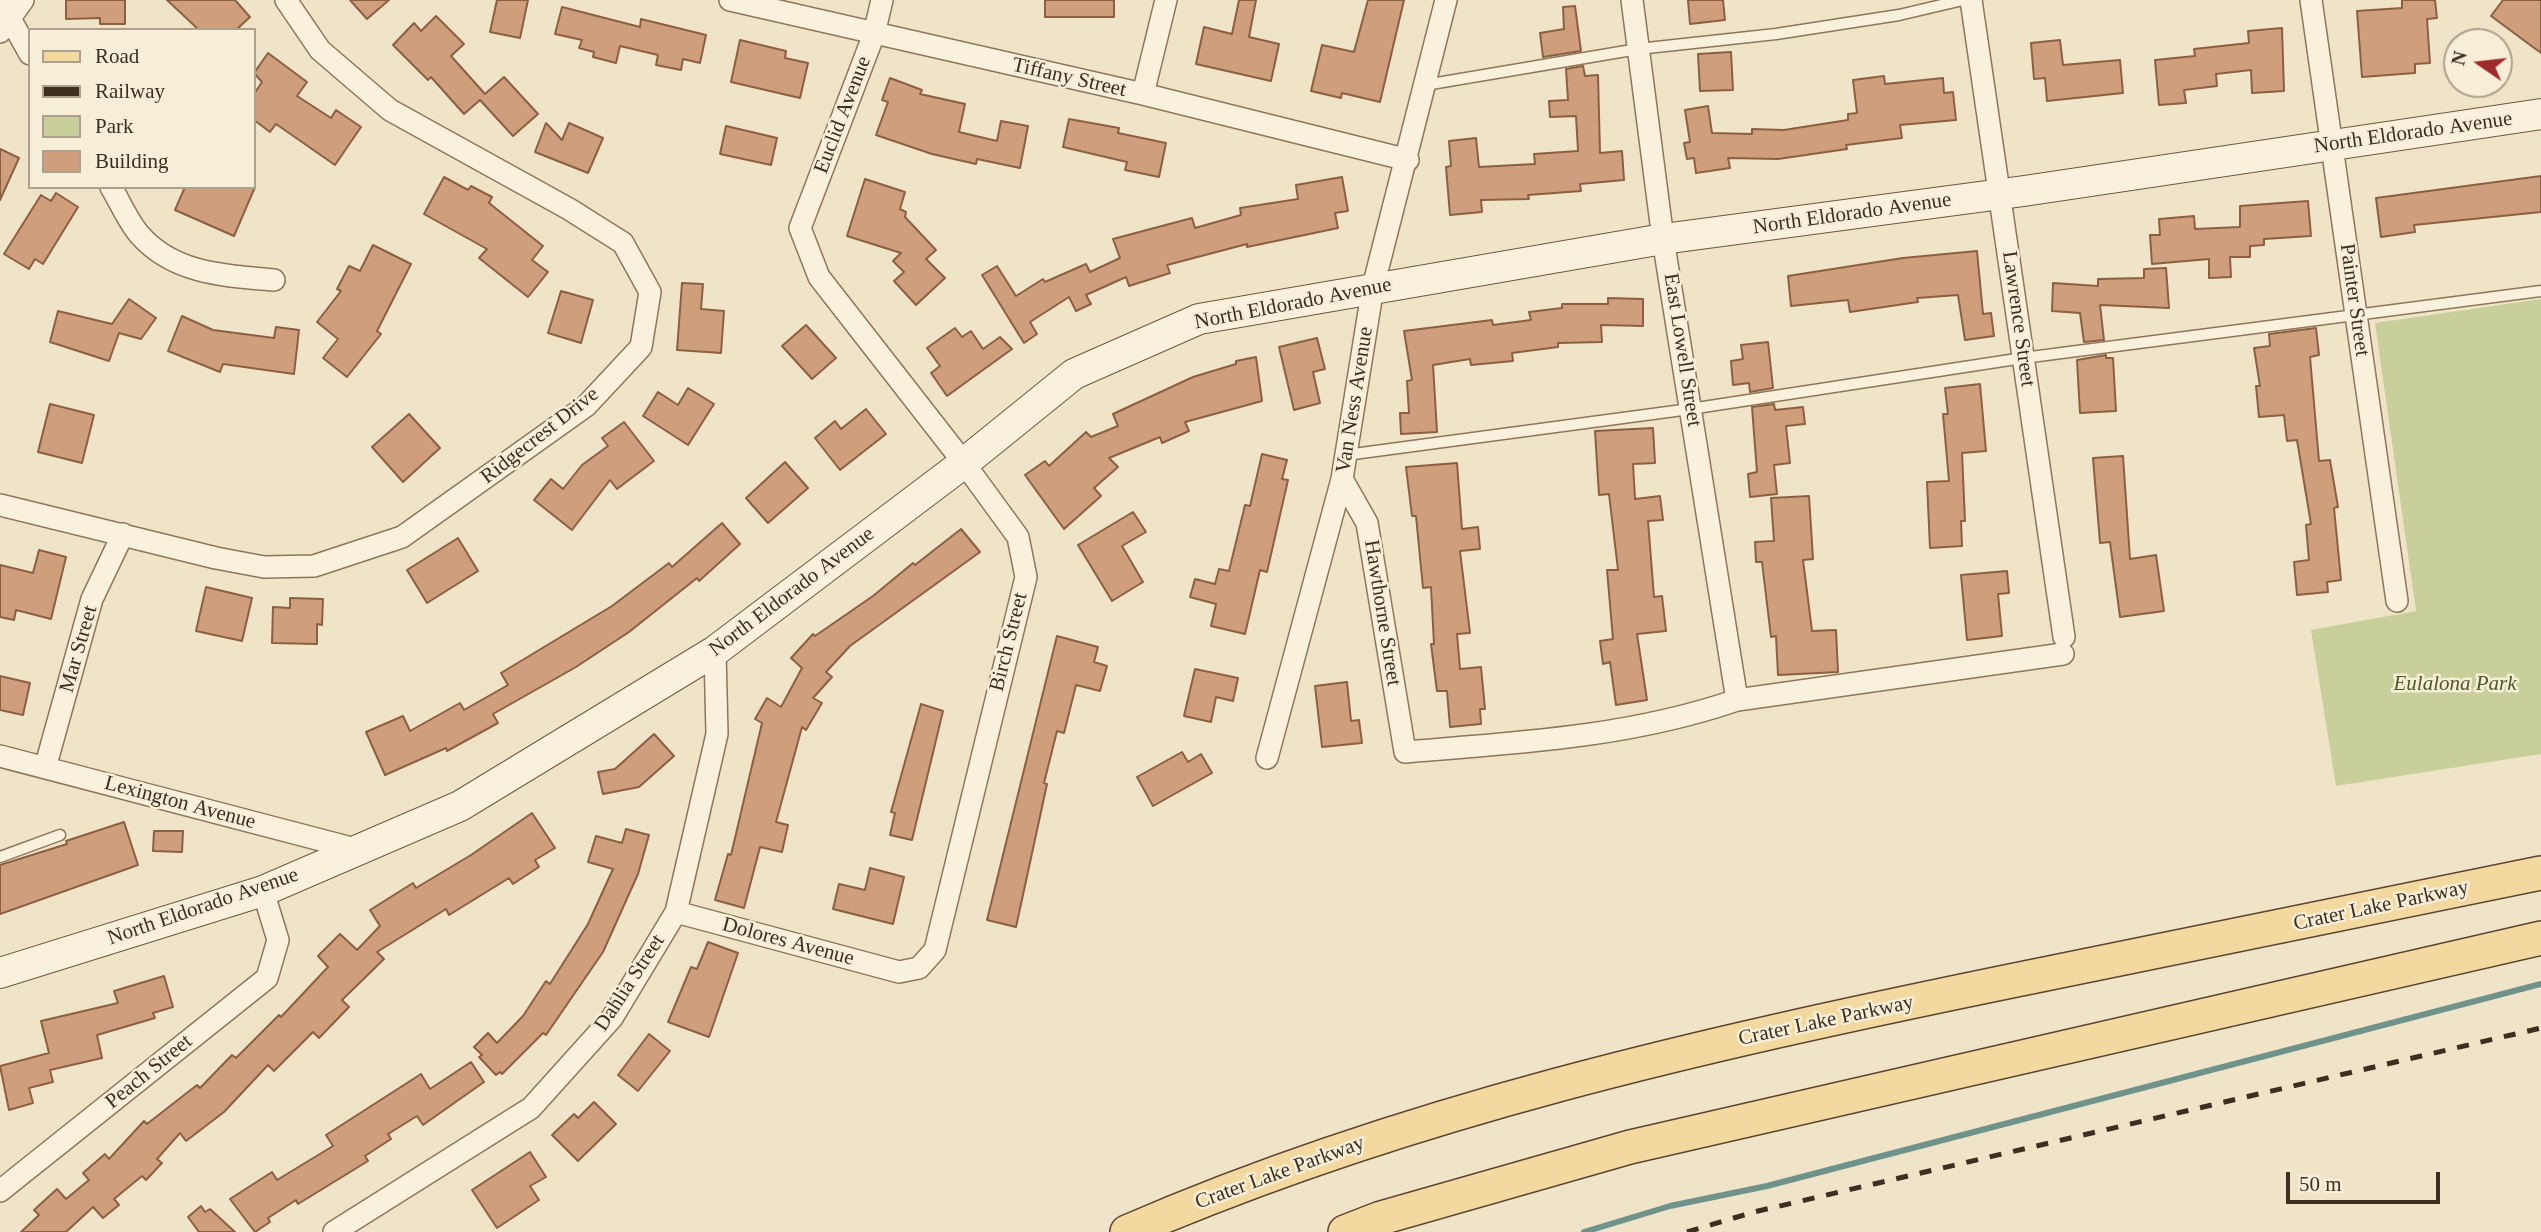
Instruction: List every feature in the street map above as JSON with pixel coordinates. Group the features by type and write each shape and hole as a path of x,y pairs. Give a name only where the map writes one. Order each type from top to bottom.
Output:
{"main road":[{"name":"Crater Lake Parkway","path":"1127,1232 1339,1150 1586,1077 1813,1022 2541,873"},
{"path":"1345,1232 1381,1218 1630,1147 2541,938"}],"street":[{"name":"Ridgecrest Drive","path":"0,505 264,567 314,566 402,537 586,406 641,347 650,292 623,243 569,209 390,110 320,50 286,0"},
{"name":"Tiffany Street","path":"730,0 1143,94 1408,160"},
{"name":"Euclid Avenue","path":"800,228 874,34 882,0"},
{"path":"1143,94 1166,0"},
{"name":"Van Ness Avenue","path":"1268,758 1342,479 1373,287 1408,160 1446,0"},
{"name":"East Lowell Street","path":"1632,0 1663,239 1737,699"},
{"name":"Lawrence Street","path":"1737,699 2063,646 1971,0"},
{"name":"Painter Street","path":"2311,0 2397,601"},
{"path":"8,13 28,50"},
{"name":"North Eldorado Avenue","path":"0,973 263,891 460,806 715,651 964,463 1074,374 1199,319 1663,239 2000,194 2541,114"},
{"path":"112,189 139,234 173,261 210,275 275,280"},
{"name":"Birch Street","path":"800,228 819,278 964,463 1018,537 1026,577 935,950 919,968 899,972"},
{"name":"Hawthorne Street","path":"1342,479 1367,523 1405,752 1591,736 1696,714 1737,699"},
{"name":"Mar Street","path":"46,768 92,599 123,534"},
{"name":"Dahlia Street","path":"334,1232 531,1108 612,1017 676,912 717,734 715,651"},
{"name":"Lexington Avenue","path":"0,756 359,849"},
{"name":"Peach Street","path":"0,1191 267,978 278,940 263,891"},
{"name":"Dolores Avenue","path":"676,912 899,972"}],"lane":[{"path":"1425,85 1638,49 1776,34 1899,15 1963,0"},
{"path":"1346,454 1690,409 2023,358 2541,291"},
{"path":"0,857 60,835"}],"green space":[{"name":"Eulalona Park","path":"2541,299 2541,754 2336,786 2311,630 2416,611 2375,323"}],"building":[{"path":"66,0 125,0 125,24 100,24 100,18 66,19"},
{"path":"167,0 235,0 250,17 238,28 197,28"},
{"path":"350,0 389,0 367,19"},
{"path":"497,0 528,0 520,38 490,32"},
{"path":"1045,0 1114,0 1114,17 1045,17"},
{"path":"1239,0 1256,0 1249,37 1279,44 1271,81 1196,64 1204,27 1232,34"},
{"path":"1368,0 1404,0 1380,102 1342,93 1341,98 1311,91 1322,45 1354,52"},
{"path":"1688,0 1723,0 1725,20 1690,24"},
{"path":"2402,0 2435,0 2437,18 2427,19 2430,63 2415,64 2415,73 2362,77 2357,11 2402,8"},
{"path":"2503,0 2541,0 2541,53 2513,32 2513,28 2507,28 2491,16"},
{"path":"1575,6 1581,51 1543,57 1540,33 1564,29 1563,7"},
{"path":"562,7 640,27 641,19 706,35 700,63 683,59 681,70 656,65 658,55 620,46 616,63 593,57 594,52 579,48 582,40 555,34"},
{"path":"436,16 464,44 451,56 485,94 504,77 538,114 513,136 480,100 464,114 431,77 428,80 393,45 414,23 421,31"},
{"path":"2282,28 2284,91 2252,93 2251,70 2216,74 2217,86 2184,90 2186,103 2159,105 2155,60 2195,56 2194,49 2249,43 2248,31"},
{"path":"740,40 786,51 785,58 808,63 800,98 731,82"},
{"path":"2060,40 2063,65 2120,60 2123,93 2047,101 2045,78 2034,79 2031,43"},
{"path":"1731,52 1733,90 1700,91 1698,54"},
{"path":"268,53 307,82 297,96 331,118 336,110 361,127 335,165 276,124 270,132 256,122 256,91 262,82 256,75 256,70"},
{"path":"1583,66 1585,76 1598,75 1600,153 1622,151 1624,180 1580,184 1581,191 1528,195 1529,199 1481,200 1482,212 1450,215 1446,167 1451,166 1449,141 1476,138 1479,167 1535,164 1534,154 1578,151 1576,116 1550,117 1549,101 1568,100 1566,69"},
{"path":"1884,76 1885,84 1943,78 1944,93 1953,92 1956,120 1900,125 1902,138 1846,145 1847,149 1778,159 1728,158 1730,168 1696,173 1694,158 1687,159 1684,143 1690,142 1685,110 1708,106 1712,133 1752,134 1752,129 1784,130 1848,120 1848,114 1857,113 1853,80"},
{"path":"890,78 922,90 920,94 965,104 959,132 997,141 1001,121 1028,126 1020,168 977,159 976,164 932,154 876,135 888,102 882,100"},
{"path":"1069,119 1119,128 1118,133 1166,143 1159,177 1125,170 1127,162 1063,147"},
{"path":"546,123 562,140 569,123 603,138 588,173 535,152"},
{"path":"726,126 777,138 771,165 720,154"},
{"path":"0,149 19,158 0,200"},
{"path":"2541,176 2541,212 2414,225 2415,232 2381,237 2376,198"},
{"path":"444,177 468,190 471,186 492,197 489,203 543,246 532,260 548,272 528,297 479,258 487,249 424,214"},
{"path":"1342,177 1348,211 1335,213 1338,228 1247,247 1247,244 1167,265 1170,273 1129,286 1126,277 1086,295 1091,304 1076,311 1069,297 1030,322 1037,334 1024,343 982,275 997,266 1016,296 1043,279 1045,282 1086,264 1090,272 1120,258 1113,239 1192,218 1195,228 1241,215 1240,208 1298,199 1296,185"},
{"path":"865,179 905,192 900,209 906,212 905,217 936,250 926,259 945,278 916,305 894,281 904,272 893,261 901,253 847,236"},
{"path":"184,189 254,189 234,236 175,210"},
{"path":"56,193 78,207 43,264 35,259 29,269 4,254 41,195 51,201"},
{"path":"2308,201 2311,236 2264,239 2264,245 2250,246 2250,257 2230,257 2231,277 2209,278 2209,259 2152,264 2150,235 2160,235 2159,219 2194,216 2195,229 2240,227 2240,206"},
{"path":"373,245 411,264 377,331 381,334 347,377 323,358 338,339 317,322 341,291 337,289 349,266 360,271"},
{"path":"1977,251 1983,314 1991,313 1994,336 1965,340 1958,295 1917,298 1918,302 1850,312 1848,300 1791,306 1788,276 1903,258"},
{"path":"2166,268 2169,308 2100,305 2104,340 2084,342 2080,313 2052,311 2053,283 2098,286 2098,279 2144,278 2144,269"},
{"path":"682,283 703,284 701,309 724,311 721,353 677,350"},
{"path":"561,291 593,300 581,343 548,333"},
{"path":"1608,298 1643,299 1643,326 1601,325 1602,342 1558,343 1558,347 1512,353 1513,361 1471,365 1470,359 1433,365 1437,432 1401,434 1400,413 1409,413 1407,381 1412,380 1404,331 1492,320 1493,325 1531,320 1529,312 1562,308 1562,304 1608,304"},
{"path":"129,299 156,318 141,339 119,333 109,361 50,342 58,311 112,324"},
{"path":"182,316 213,330 274,338 276,327 299,330 294,374 223,364 220,372 168,351"},
{"path":"806,325 836,358 812,379 782,346"},
{"path":"955,328 962,337 971,331 983,349 1000,337 1012,349 947,396 931,373 940,366 927,348"},
{"path":"2316,328 2319,355 2310,357 2319,461 2330,460 2338,507 2334,508 2341,580 2327,582 2328,592 2297,595 2294,562 2309,560 2306,525 2311,524 2297,440 2287,441 2284,415 2259,417 2256,386 2260,386 2254,348 2270,346 2269,334"},
{"path":"1317,338 1325,369 1313,372 1320,403 1294,410 1279,347"},
{"path":"1768,342 1773,388 1750,392 1749,383 1733,385 1731,361 1743,359 1741,345"},
{"path":"2106,355 2106,358 2113,358 2116,411 2080,413 2077,360"},
{"path":"1256,357 1262,401 1185,422 1189,431 1162,443 1160,437 1109,458 1118,467 1094,488 1101,496 1064,529 1025,475 1045,461 1049,466 1086,432 1091,437 1118,426 1113,414 1193,377 1236,364 1236,361"},
{"path":"1980,384 1986,451 1962,453 1965,521 1961,521 1962,546 1930,548 1927,482 1949,481 1943,414 1948,414 1945,388"},
{"path":"688,388 714,404 688,445 643,416 658,392 678,405"},
{"path":"50,404 94,415 82,463 38,452"},
{"path":"1774,404 1775,410 1803,407 1805,424 1786,426 1790,463 1774,465 1777,494 1750,497 1748,474 1757,472 1752,407"},
{"path":"866,409 886,434 840,470 815,438 835,421 841,429"},
{"path":"409,414 440,448 403,482 372,447"},
{"path":"624,422 654,461 617,489 610,480 572,530 534,500 551,479 563,489 582,465 608,446 602,438"},
{"path":"1653,428 1655,463 1633,464 1635,499 1660,496 1663,520 1648,521 1654,597 1662,596 1666,631 1637,634 1647,700 1616,705 1610,662 1603,664 1600,641 1613,639 1607,570 1618,570 1609,494 1599,495 1595,431"},
{"path":"1262,454 1287,460 1282,479 1288,480 1267,572 1260,570 1245,634 1211,626 1216,604 1190,597 1195,579 1215,584 1219,569 1229,571 1245,505 1250,506"},
{"path":"2123,456 2130,559 2156,555 2164,611 2120,617 2110,542 2100,543 2093,458"},
{"path":"785,462 808,488 768,523 746,498"},
{"path":"1457,463 1462,529 1478,527 1480,549 1460,551 1470,633 1457,634 1460,669 1481,667 1485,709 1480,709 1481,724 1450,727 1447,691 1437,691 1431,644 1434,644 1431,587 1423,588 1416,516 1412,516 1406,467"},
{"path":"1809,496 1813,559 1803,560 1812,631 1836,630 1838,672 1778,675 1776,636 1771,637 1762,562 1756,562 1755,542 1774,541 1771,498"},
{"path":"1133,512 1146,532 1122,546 1143,582 1112,601 1078,545"},
{"path":"722,523 740,544 699,581 697,578 629,632 576,667 493,714 498,723 447,751 446,748 385,775 366,732 403,716 410,731 460,703 464,710 508,685 501,673 612,606 669,563 672,567"},
{"path":"961,529 980,552 850,646 826,672 832,677 813,698 822,703 806,730 802,727 776,822 788,825 782,852 760,847 744,908 715,900 728,854 731,855 762,723 755,719 767,698 781,707 802,668 791,658 813,634 815,636 873,596"},
{"path":"458,538 478,571 427,603 407,570"},
{"path":"39,550 66,557 51,619 16,610 14,620 0,617 0,565 33,573"},
{"path":"2007,571 2009,593 1998,594 2002,636 1967,640 1961,575"},
{"path":"206,587 252,598 242,641 196,631"},
{"path":"290,598 323,599 322,625 317,624 317,644 272,643 273,607 290,608"},
{"path":"1057,636 1098,647 1094,662 1107,666 1100,691 1076,685 1064,733 1057,731 1016,927 987,920"},
{"path":"1195,669 1238,678 1233,701 1216,697 1211,722 1184,716"},
{"path":"0,676 30,683 23,715 0,710"},
{"path":"1347,682 1351,721 1359,720 1362,743 1322,747 1315,686"},
{"path":"921,704 943,711 912,840 890,835 895,813 891,812"},
{"path":"654,734 674,756 639,787 603,794 598,772 615,769"},
{"path":"1182,752 1188,762 1201,754 1212,773 1153,806 1137,777"},
{"path":"532,813 555,848 535,860 539,867 513,884 509,878 449,915 446,909 377,952 384,959 342,1000 349,1007 319,1038 313,1032 274,1071 268,1065 224,1112 186,1141 180,1133 157,1159 162,1163 146,1180 142,1176 114,1199 119,1205 103,1218 93,1207 66,1232 21,1232 39,1215 34,1210 57,1189 66,1199 89,1180 83,1173 105,1154 109,1159 144,1121 147,1124 197,1085 200,1088 232,1055 236,1058 279,1015 281,1017 328,967 318,956 340,934 357,950 380,926 370,910 413,883 416,888 471,855"},
{"path":"124,822 138,865 0,914 0,865 67,844 66,841"},
{"path":"626,829 649,835 638,874 603,952 546,1035 543,1033 502,1074 500,1072 496,1075 479,1057 482,1055 474,1047 488,1033 497,1043 523,1016 546,981 550,984 588,924 613,869 588,862 596,836 622,843"},
{"path":"154,831 183,831 182,852 153,851"},
{"path":"870,868 904,877 893,924 833,909 839,884 865,890"},
{"path":"708,942 738,953 709,1037 668,1022 691,967 697,969"},
{"path":"164,976 173,1007 153,1013 155,1018 97,1035 102,1058 50,1070 53,1082 29,1088 33,1103 9,1110 0,1066 49,1053 41,1021 118,1003 114,991"},
{"path":"649,1034 670,1051 638,1091 618,1075"},
{"path":"471,1062 484,1082 423,1125 417,1116 388,1134 391,1139 365,1156 368,1161 298,1204 296,1200 268,1218 270,1222 255,1232 230,1199 272,1172 277,1180 333,1146 326,1135 421,1074 430,1089"},
{"path":"594,1102 616,1124 578,1161 552,1135 574,1114 578,1118"},
{"path":"530,1152 546,1177 530,1186 539,1200 497,1228 472,1190"},
{"path":"201,1206 205,1212 210,1209 235,1232 199,1232 188,1217"}],"waterway":[{"path":"1584,1232 1670,1206 1767,1186 2541,984"}],"railway":[{"path":"1687,1232 1754,1212 2541,1028"}]}
